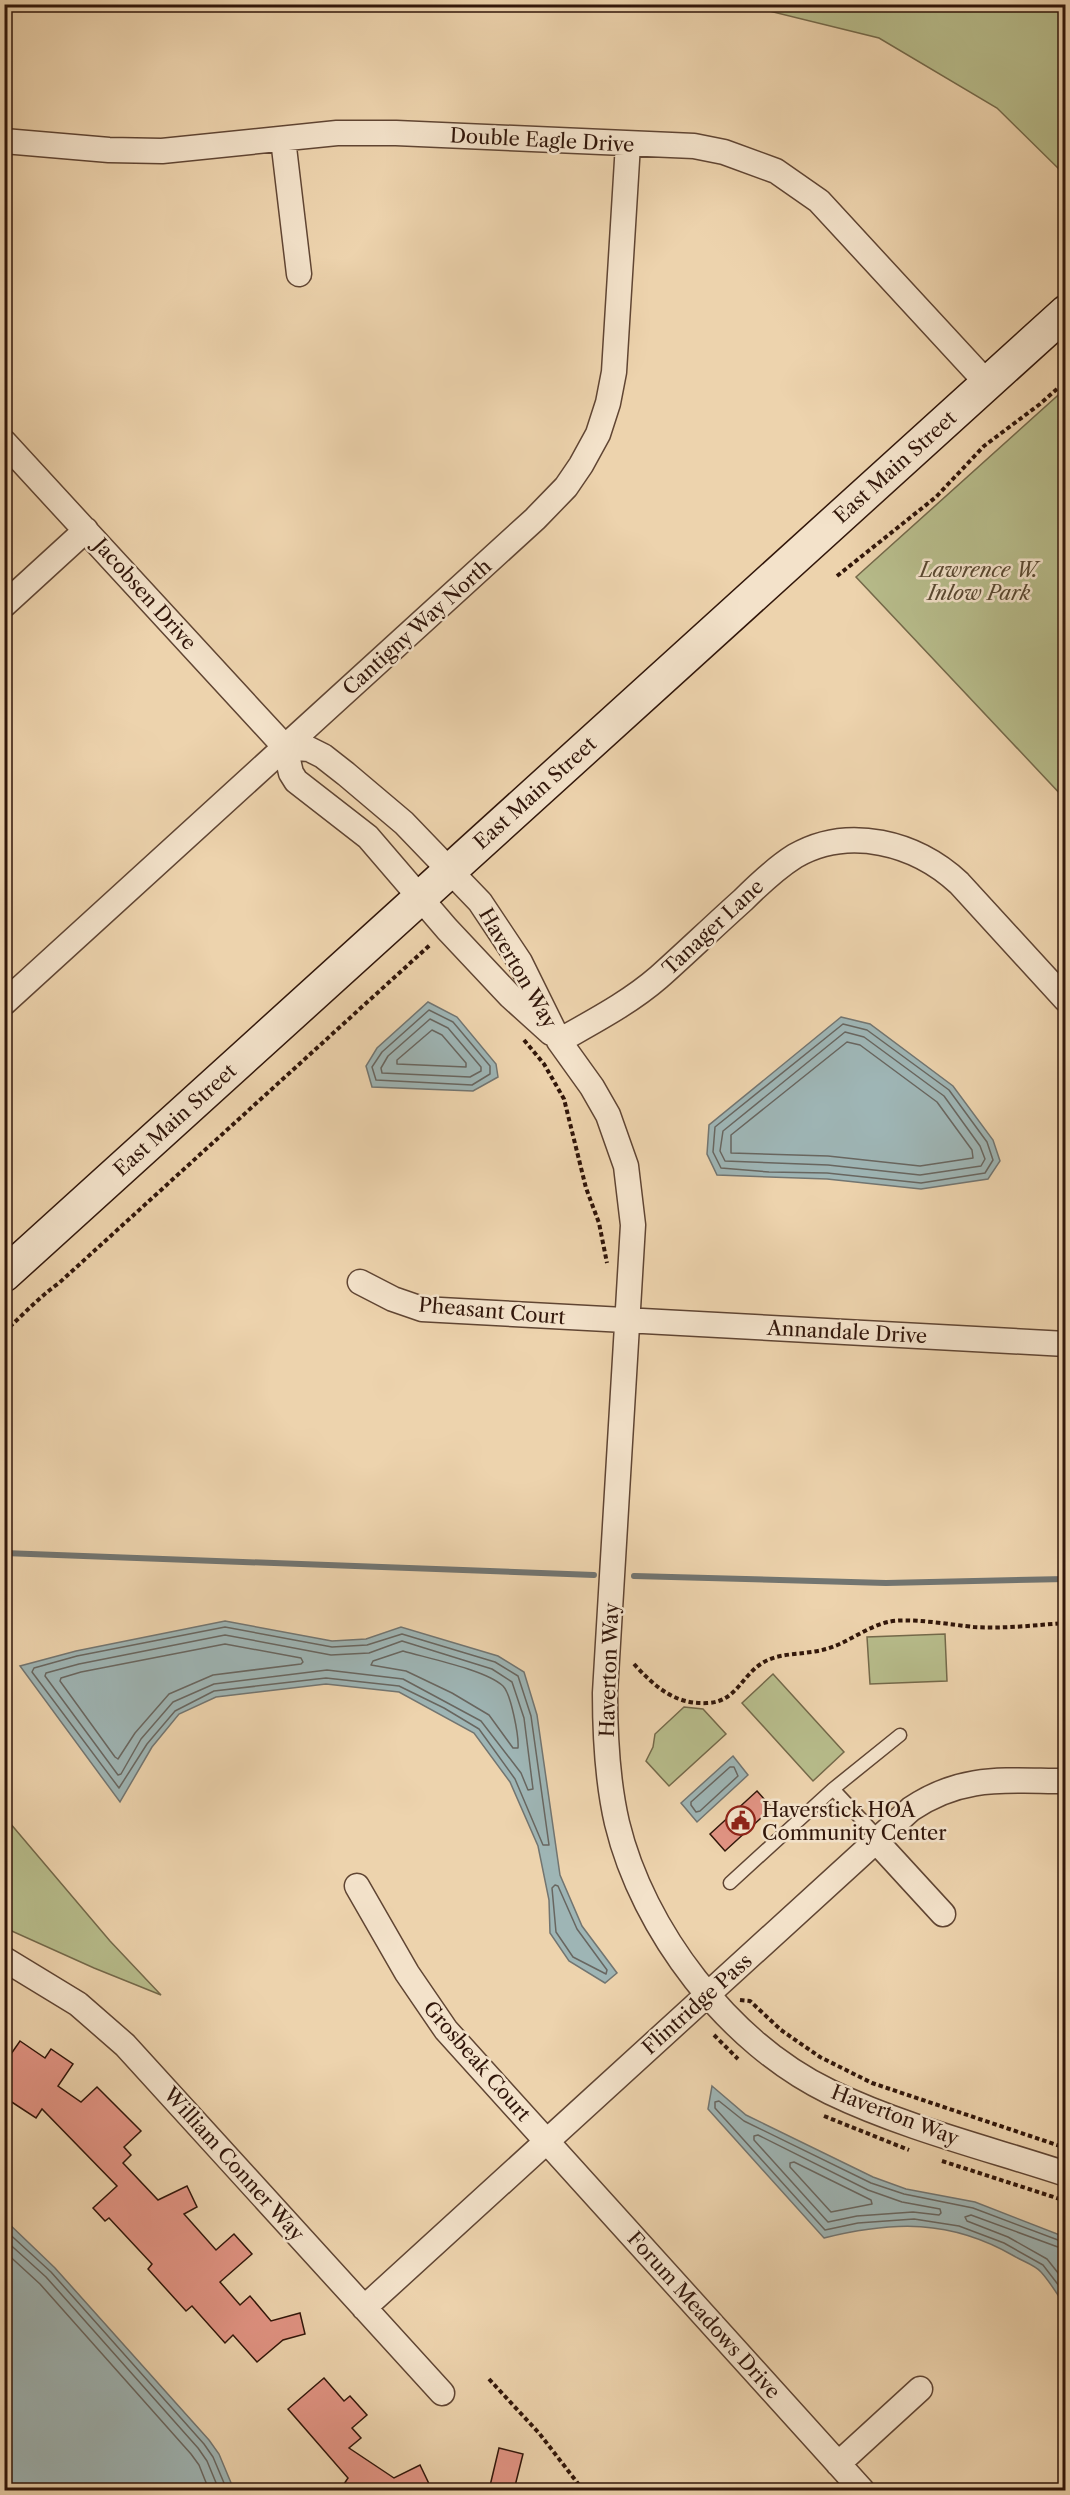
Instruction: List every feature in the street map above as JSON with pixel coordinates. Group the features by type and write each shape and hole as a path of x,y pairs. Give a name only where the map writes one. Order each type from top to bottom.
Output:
{"main road":[{"name":"East Main Street","path":"4,1275 1065,312"}],"street":[{"name":"Double Eagle Drive","path":"4,141 109,150 162,151 337,133 396,133 694,146 724,152 776,171 819,201 987,383"},
{"path":"283,139 299,274"},
{"name":"Cantigny Way North","path":"4,1004 535,519 566,487 590,449 608,403 614,372 628,144"},
{"name":"Jacobsen Drive","path":"4,442 285,747 291,773 296,781 368,837 421,898"},
{"path":"4,605 86,530"},
{"path":"285,747 309,749 323,756 390,811 450,871"},
{"name":"Tanager Lane","path":"560,1041 652,983 768,877 795,857 823,846 855,841 876,842 905,849 934,862 947,872 1065,1000"},
{"name":"Haverton Way","path":"450,871 480,902 520,962 560,1041 601,1102 614,1127 626,1166 633,1226 605,1692 608,1767 617,1822 643,1896 660,1929 708,1994 754,2040 798,2073 829,2091 907,2123 1065,2174"},
{"name":"Haverton Way","path":"421,898 510,996 560,1041"},
{"name":"Pheasant Court","path":"360,1282 393,1299 422,1309 628,1320"},
{"name":"Annandale Drive","path":"628,1320 1065,1344"},
{"name":"Flintridge Pass","path":"364,2307 911,1809 953,1787 989,1782 1065,1781"},
{"path":"877,1840 943,1914"},
{"name":"Grosbeak Court","path":"357,1886 407,1973 435,2015 546,2140"},
{"name":"William Conner Way","path":"4,1959 78,2004 125,2045 442,2393"},
{"name":"Forum Meadows Drive","path":"546,2140 862,2490"},
{"path":"838,2464 920,2389"}],"lane":[{"path":"730,1883 832,1789 900,1735"},
{"path":"832,1789 877,1840"}],"path":[{"path":"837,576 936,496 984,446 1040,404 1065,381"},
{"path":"4,1332 27,1311 35,1300 68,1274 430,944 438,951"},
{"path":"521,1037 544,1064 564,1099 586,1188 599,1223 608,1267"},
{"path":"633,1664 646,1678 674,1698 687,1702 711,1703 722,1701 729,1696 764,1662 781,1656 827,1649 890,1621 974,1627 1065,1623"},
{"path":"746,1999 782,2030 820,2057 872,2083 1065,2148"},
{"path":"489,2379 539,2433 583,2490"}],"green space":[{"path":"745,5 1065,5 1065,175 997,108 879,38"},
{"name":"Lawrence W. Inlow Park","path":"1065,389 1065,799 856,577"},
{"path":"945,1634 947,1681 870,1684 867,1637"},
{"path":"773,1674 844,1752 813,1781 742,1703"},
{"path":"684,1707 703,1709 726,1734 669,1786 646,1761 653,1747 655,1734"},
{"path":"4,1816 110,1941 161,1995 5,1928"}],"water":[{"path":"428,1002 457,1017 496,1064 498,1077 473,1091 372,1087 366,1066 377,1048"},
{"path":"841,1017 870,1024 953,1086 993,1140 1000,1161 988,1179 921,1189 827,1179 717,1175 707,1154 709,1125"},
{"path":"225,1621 332,1641 366,1639 401,1627 498,1656 524,1672 537,1715 560,1875 582,1926 617,1973 605,1983 569,1961 550,1933 549,1900 538,1846 510,1782 474,1733 399,1692 326,1684 216,1697 179,1714 152,1747 120,1802 20,1666 76,1651"},
{"path":"733,1756 748,1775 697,1822 681,1803"},
{"path":"712,2086 746,2115 873,2177 906,2189 975,2202 1065,2237 1065,2306 1048,2280 1035,2267 967,2235 921,2227 898,2226 849,2232 824,2238 708,2109"},
{"path":"5,2220 55,2268 209,2440 219,2454 234,2490 5,2490"}],"building":[{"name":"Haverstick HOA Community Center","path":"757,1791 772,1808 725,1851 710,1834"},
{"path":"20,2041 45,2058 51,2049 73,2064 58,2086 81,2102 97,2087 141,2131 124,2147 131,2155 123,2163 158,2200 187,2186 197,2207 184,2214 216,2250 234,2234 252,2254 220,2282 240,2305 250,2296 271,2321 300,2313 305,2334 283,2340 257,2362 233,2335 225,2343 192,2306 186,2311 148,2269 152,2264 109,2218 105,2221 93,2208 117,2186 42,2109 36,2118 4,2097 4,2064"},
{"path":"324,2378 344,2401 350,2396 367,2415 352,2428 361,2438 349,2448 394,2478 420,2465 432,2490 340,2490 348,2478 288,2409"},
{"path":"499,2448 523,2454 514,2490 489,2490"}],"waterway":[{"path":"4,1553 594,1575"},
{"path":"634,1576 886,1583 1066,1579"}],"place":[{"name":"Haverstick HOA Community Center","path":"741,1821"}]}
